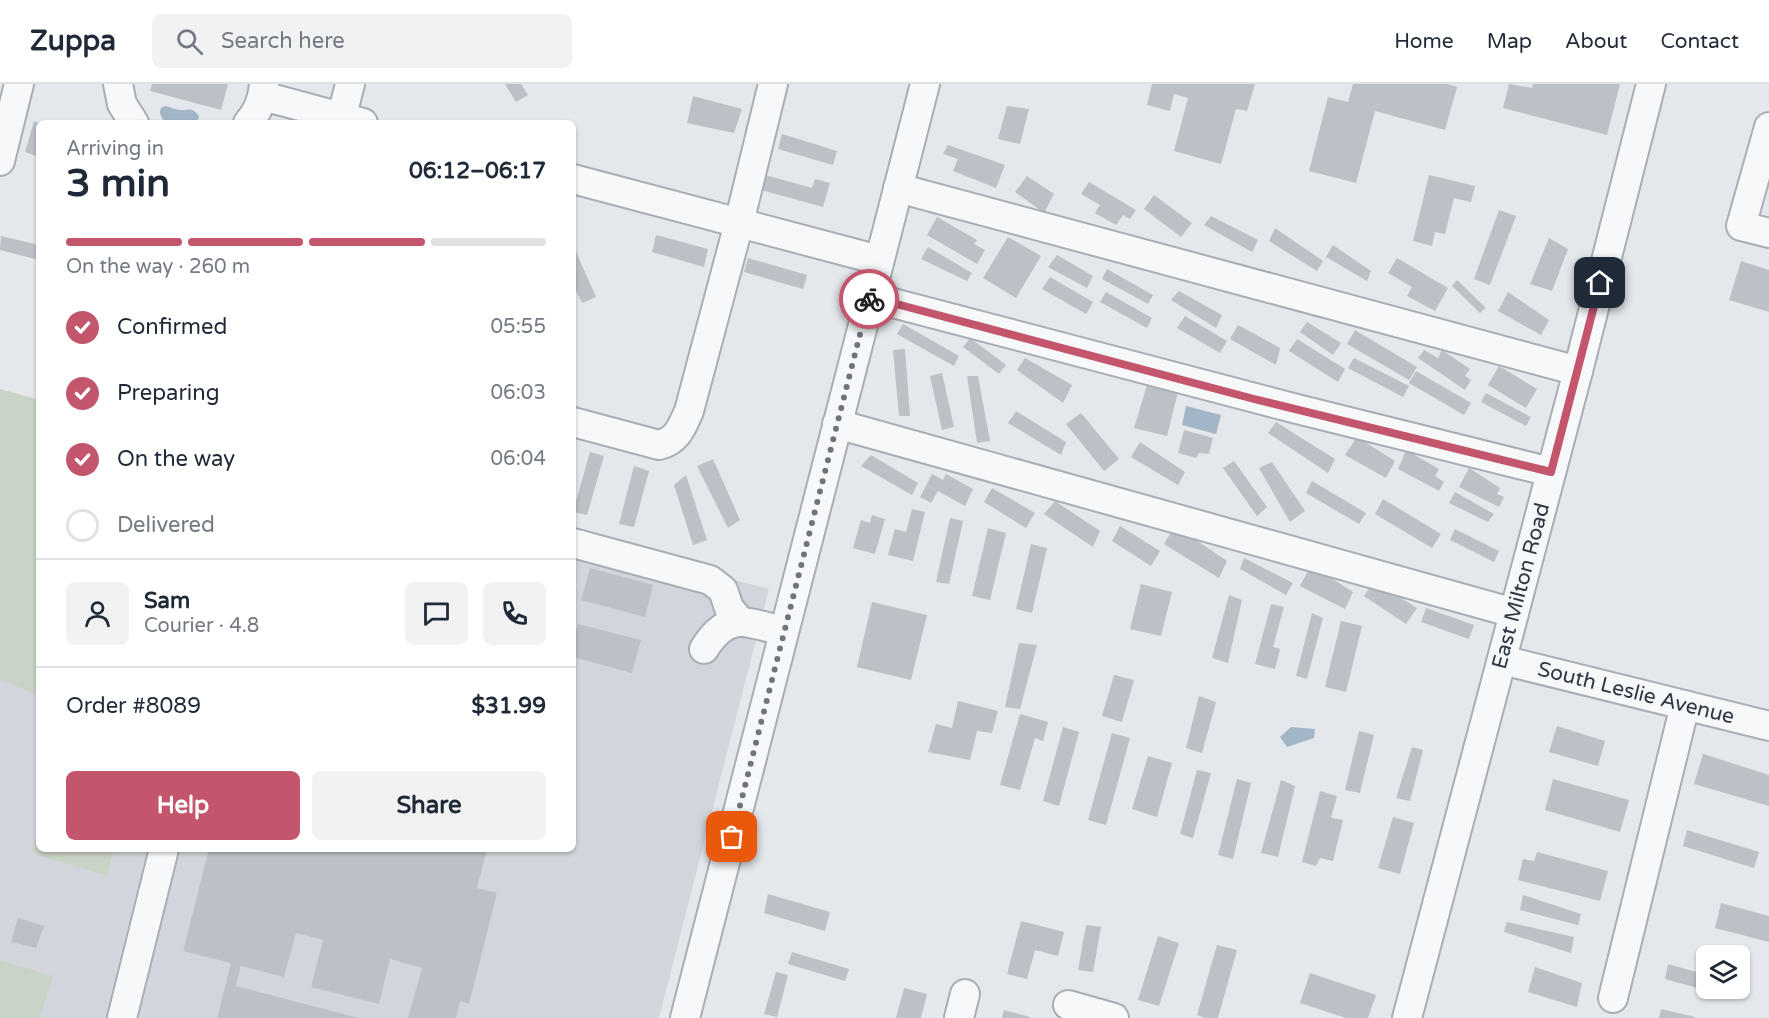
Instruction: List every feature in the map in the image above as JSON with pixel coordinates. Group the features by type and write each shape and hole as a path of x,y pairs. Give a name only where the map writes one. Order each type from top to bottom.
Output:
{"street":[{"path":"0,161 19,84"},
{"path":"118,84 122,104 132,120"},
{"path":"349,120 350,84"},
{"path":"576,423 677,450 675,438 689,411 773,84"},
{"path":"686,1018 925,84"},
{"name":"East Milton Road","path":"1407,1018 1515,613 1651,84"},
{"path":"250,120 263,90 346,120"},
{"path":"1769,127 1741,226 1769,233"},
{"path":"576,179 879,260"},
{"path":"898,188 1578,371"},
{"path":"870,297 1274,404 1551,472"},
{"path":"837,424 1515,613"},
{"path":"576,544 710,580 723,590 729,608 741,622"},
{"path":"704,650 711,637 719,630 741,622 784,631"},
{"name":"South Leslie Avenue","path":"1502,660 1769,726"},
{"path":"1613,998 1685,705"},
{"path":"122,1018 163,852"},
{"path":"1068,1005 1114,1018"}],"shaded area":[{"path":"0,390 36,399 36,852 576,852 576,539 769,589 659,1018 0,1018"}],"green space":[{"path":"0,389 36,399 36,695 0,679"},
{"path":"36,839 36,852 113,852 107,876 32,853"},
{"path":"0,960 53,976 40,1018 0,1018"}],"water":[{"path":"162,107 193,110 199,116 198,120 164,120 160,111"},
{"path":"1186,406 1221,415 1216,434 1182,425"},
{"path":"1291,727 1315,729 1314,738 1287,747 1280,737"}],"building":[{"path":"152,84 228,84 221,110 150,91"},
{"path":"505,84 521,84 528,95 516,102"},
{"path":"1152,84 1255,84 1247,111 1236,109 1221,164 1174,151 1188,98 1174,94 1170,111 1147,105"},
{"path":"1353,84 1447,84 1457,87 1445,130 1375,111 1356,183 1309,171 1328,97 1348,102"},
{"path":"1509,84 1532,88 1533,84 1620,84 1607,135 1503,108"},
{"path":"693,96 742,109 734,133 687,123"},
{"path":"1007,106 1029,109 1020,144 998,139"},
{"path":"34,121 36,122 36,156 25,152"},
{"path":"782,134 837,151 833,165 778,149"},
{"path":"948,145 1005,165 996,188 953,171 958,159 943,154"},
{"path":"765,175 812,188 815,179 830,183 823,207 761,190"},
{"path":"1429,175 1475,186 1471,202 1454,198 1445,234 1435,232 1432,246 1413,241"},
{"path":"1027,176 1054,194 1044,213 1015,192"},
{"path":"1089,182 1136,210 1130,219 1123,215 1116,225 1095,213 1100,205 1081,194"},
{"path":"1154,195 1192,223 1181,237 1144,209"},
{"path":"1499,210 1516,216 1490,285 1474,279"},
{"path":"1211,216 1258,240 1252,252 1204,225"},
{"path":"937,217 977,240 974,244 985,250 977,264 927,235"},
{"path":"1275,228 1323,261 1317,271 1269,241"},
{"path":"656,235 708,249 704,267 652,252"},
{"path":"1,236 36,244 36,259 0,250"},
{"path":"1008,237 1041,256 1016,298 983,278"},
{"path":"1549,238 1568,249 1552,291 1530,284"},
{"path":"1333,245 1371,271 1367,281 1326,257"},
{"path":"928,247 972,273 967,281 921,259"},
{"path":"576,252 596,297 582,303 576,290"},
{"path":"1057,255 1093,276 1087,288 1048,267"},
{"path":"748,258 807,275 803,289 744,272"},
{"path":"1397,258 1448,288 1435,311 1407,296 1412,287 1388,273"},
{"path":"1741,261 1769,270 1769,312 1729,300"},
{"path":"1107,269 1153,295 1148,304 1102,279"},
{"path":"1050,277 1093,302 1086,314 1042,289"},
{"path":"1457,280 1486,308 1480,313 1452,286"},
{"path":"1179,291 1222,315 1216,328 1171,300"},
{"path":"1106,292 1152,318 1147,328 1100,302"},
{"path":"1508,292 1549,320 1541,335 1498,311"},
{"path":"1185,316 1227,341 1220,353 1177,328"},
{"path":"1307,322 1341,343 1333,355 1300,332"},
{"path":"903,324 959,356 954,366 897,334"},
{"path":"1238,325 1280,348 1276,365 1230,339"},
{"path":"1355,330 1417,367 1409,380 1347,344"},
{"path":"970,338 1006,365 999,374 963,347"},
{"path":"1297,339 1345,369 1338,382 1289,351"},
{"path":"905,349 910,416 899,416 893,350"},
{"path":"1424,350 1438,358 1442,350 1470,369 1465,376 1471,380 1465,390 1418,358"},
{"path":"1025,358 1072,385 1063,403 1017,370"},
{"path":"1354,358 1409,386 1403,397 1348,368"},
{"path":"1499,366 1537,389 1526,408 1488,385"},
{"path":"1416,371 1471,403 1464,415 1409,383"},
{"path":"942,373 954,427 942,430 930,376"},
{"path":"967,376 978,376 990,441 977,443"},
{"path":"1147,385 1178,392 1167,436 1134,428"},
{"path":"1486,393 1531,417 1526,426 1481,402"},
{"path":"1016,411 1066,442 1061,455 1008,423"},
{"path":"1081,413 1119,459 1104,471 1066,424"},
{"path":"1276,422 1335,459 1328,473 1268,433"},
{"path":"1184,430 1213,438 1209,454 1199,453 1196,458 1178,453"},
{"path":"1357,437 1395,461 1386,478 1345,455"},
{"path":"1140,442 1185,472 1178,485 1131,457"},
{"path":"1406,450 1439,469 1435,476 1444,482 1439,491 1398,469"},
{"path":"590,452 604,456 587,515 576,513 576,501"},
{"path":"871,455 918,483 912,495 861,466"},
{"path":"713,459 740,520 728,528 697,466"},
{"path":"1234,461 1267,507 1257,516 1223,468"},
{"path":"1272,462 1305,511 1290,522 1259,468"},
{"path":"634,466 649,471 634,527 619,524"},
{"path":"1469,468 1500,488 1497,494 1504,497 1499,507 1459,487"},
{"path":"932,474 943,480 946,474 973,489 965,506 938,491 931,503 920,497"},
{"path":"686,475 707,540 693,545 674,485"},
{"path":"1312,481 1366,513 1359,524 1306,493"},
{"path":"992,488 1035,513 1026,528 984,502"},
{"path":"1455,492 1494,514 1488,522 1449,503"},
{"path":"1383,499 1441,534 1432,548 1375,514"},
{"path":"1055,501 1100,531 1093,547 1044,514"},
{"path":"912,509 925,512 913,561 888,555 895,529 906,532"},
{"path":"872,515 885,519 875,554 853,548 861,520 870,523"},
{"path":"950,518 963,521 949,584 936,582"},
{"path":"1120,526 1160,551 1151,566 1112,541"},
{"path":"1175,526 1227,561 1219,578 1164,544"},
{"path":"988,528 1006,533 990,600 972,596"},
{"path":"1455,529 1499,551 1494,562 1450,540"},
{"path":"1031,544 1047,548 1032,613 1016,609"},
{"path":"1244,558 1293,583 1286,595 1240,569"},
{"path":"1311,565 1353,592 1345,609 1300,586"},
{"path":"590,568 653,585 645,617 581,600"},
{"path":"1374,581 1417,608 1406,624 1364,596"},
{"path":"1141,584 1172,592 1161,636 1130,629"},
{"path":"1229,595 1242,600 1228,663 1212,658"},
{"path":"872,602 927,615 911,680 857,667"},
{"path":"1271,604 1284,607 1273,647 1280,649 1275,669 1255,664"},
{"path":"1426,608 1474,625 1469,639 1421,622"},
{"path":"1312,613 1323,618 1307,679 1296,676"},
{"path":"1341,621 1362,626 1346,692 1325,687"},
{"path":"578,624 641,640 632,673 576,658"},
{"path":"1019,643 1037,645 1020,709 1005,707"},
{"path":"1114,675 1134,680 1122,722 1102,716"},
{"path":"1199,696 1216,702 1202,753 1186,748"},
{"path":"958,701 998,711 992,733 977,731 970,760 928,752 936,724 952,728"},
{"path":"1020,714 1048,722 1043,741 1035,738 1020,790 1000,785"},
{"path":"1557,726 1605,741 1598,766 1549,752"},
{"path":"1063,727 1079,732 1059,806 1043,801"},
{"path":"1359,731 1374,735 1360,793 1345,790"},
{"path":"1112,733 1130,738 1106,825 1088,820"},
{"path":"1412,747 1423,750 1410,801 1396,798"},
{"path":"1703,754 1769,775 1769,806 1694,784"},
{"path":"1148,756 1172,763 1157,817 1132,809"},
{"path":"1197,770 1211,773 1193,838 1180,834"},
{"path":"1237,779 1251,783 1233,859 1218,855"},
{"path":"1553,779 1629,800 1620,832 1545,810"},
{"path":"1281,780 1295,786 1278,857 1261,853"},
{"path":"1320,791 1337,796 1331,818 1343,820 1333,861 1320,858 1316,866 1302,862"},
{"path":"1393,817 1414,823 1400,874 1378,868"},
{"path":"1687,830 1759,852 1754,868 1683,846"},
{"path":"208,852 486,852 477,888 497,893 469,1004 460,1001 456,1018 408,1018 422,968 390,959 379,1004 311,987 323,940 296,933 284,977 241,966 236,986 359,1018 217,1018 231,963 183,951"},
{"path":"1537,852 1608,871 1600,901 1518,880 1523,859 1534,861"},
{"path":"768,894 830,912 825,931 764,913"},
{"path":"1523,895 1581,914 1578,925 1520,910"},
{"path":"1721,903 1769,916 1769,942 1715,928"},
{"path":"18,918 44,926 36,948 11,942"},
{"path":"1021,921 1064,932 1058,956 1035,950 1027,979 1007,974"},
{"path":"1507,922 1574,937 1571,953 1504,932"},
{"path":"1086,925 1101,927 1093,972 1078,970"},
{"path":"1158,936 1179,943 1159,1006 1138,1000"},
{"path":"1217,945 1237,950 1218,1018 1205,1018 1197,1015"},
{"path":"792,952 849,969 845,981 788,964"},
{"path":"1668,964 1696,972 1696,988 1665,979"},
{"path":"1535,967 1582,983 1577,1007 1528,992"},
{"path":"776,972 788,975 777,1017 764,1014"},
{"path":"1310,973 1376,995 1368,1018 1346,1018 1300,1003"},
{"path":"904,988 927,994 921,1018 896,1018"},
{"path":"1661,1009 1695,1017 1695,1018 1659,1018"},
{"path":"1004,1010 1030,1017 1030,1018 1002,1018"}],"way so far":[{"path":"732,837 869,299"}],"route":[{"path":"869,299 870,297 1106,360 1551,472 1600,283"}]}
